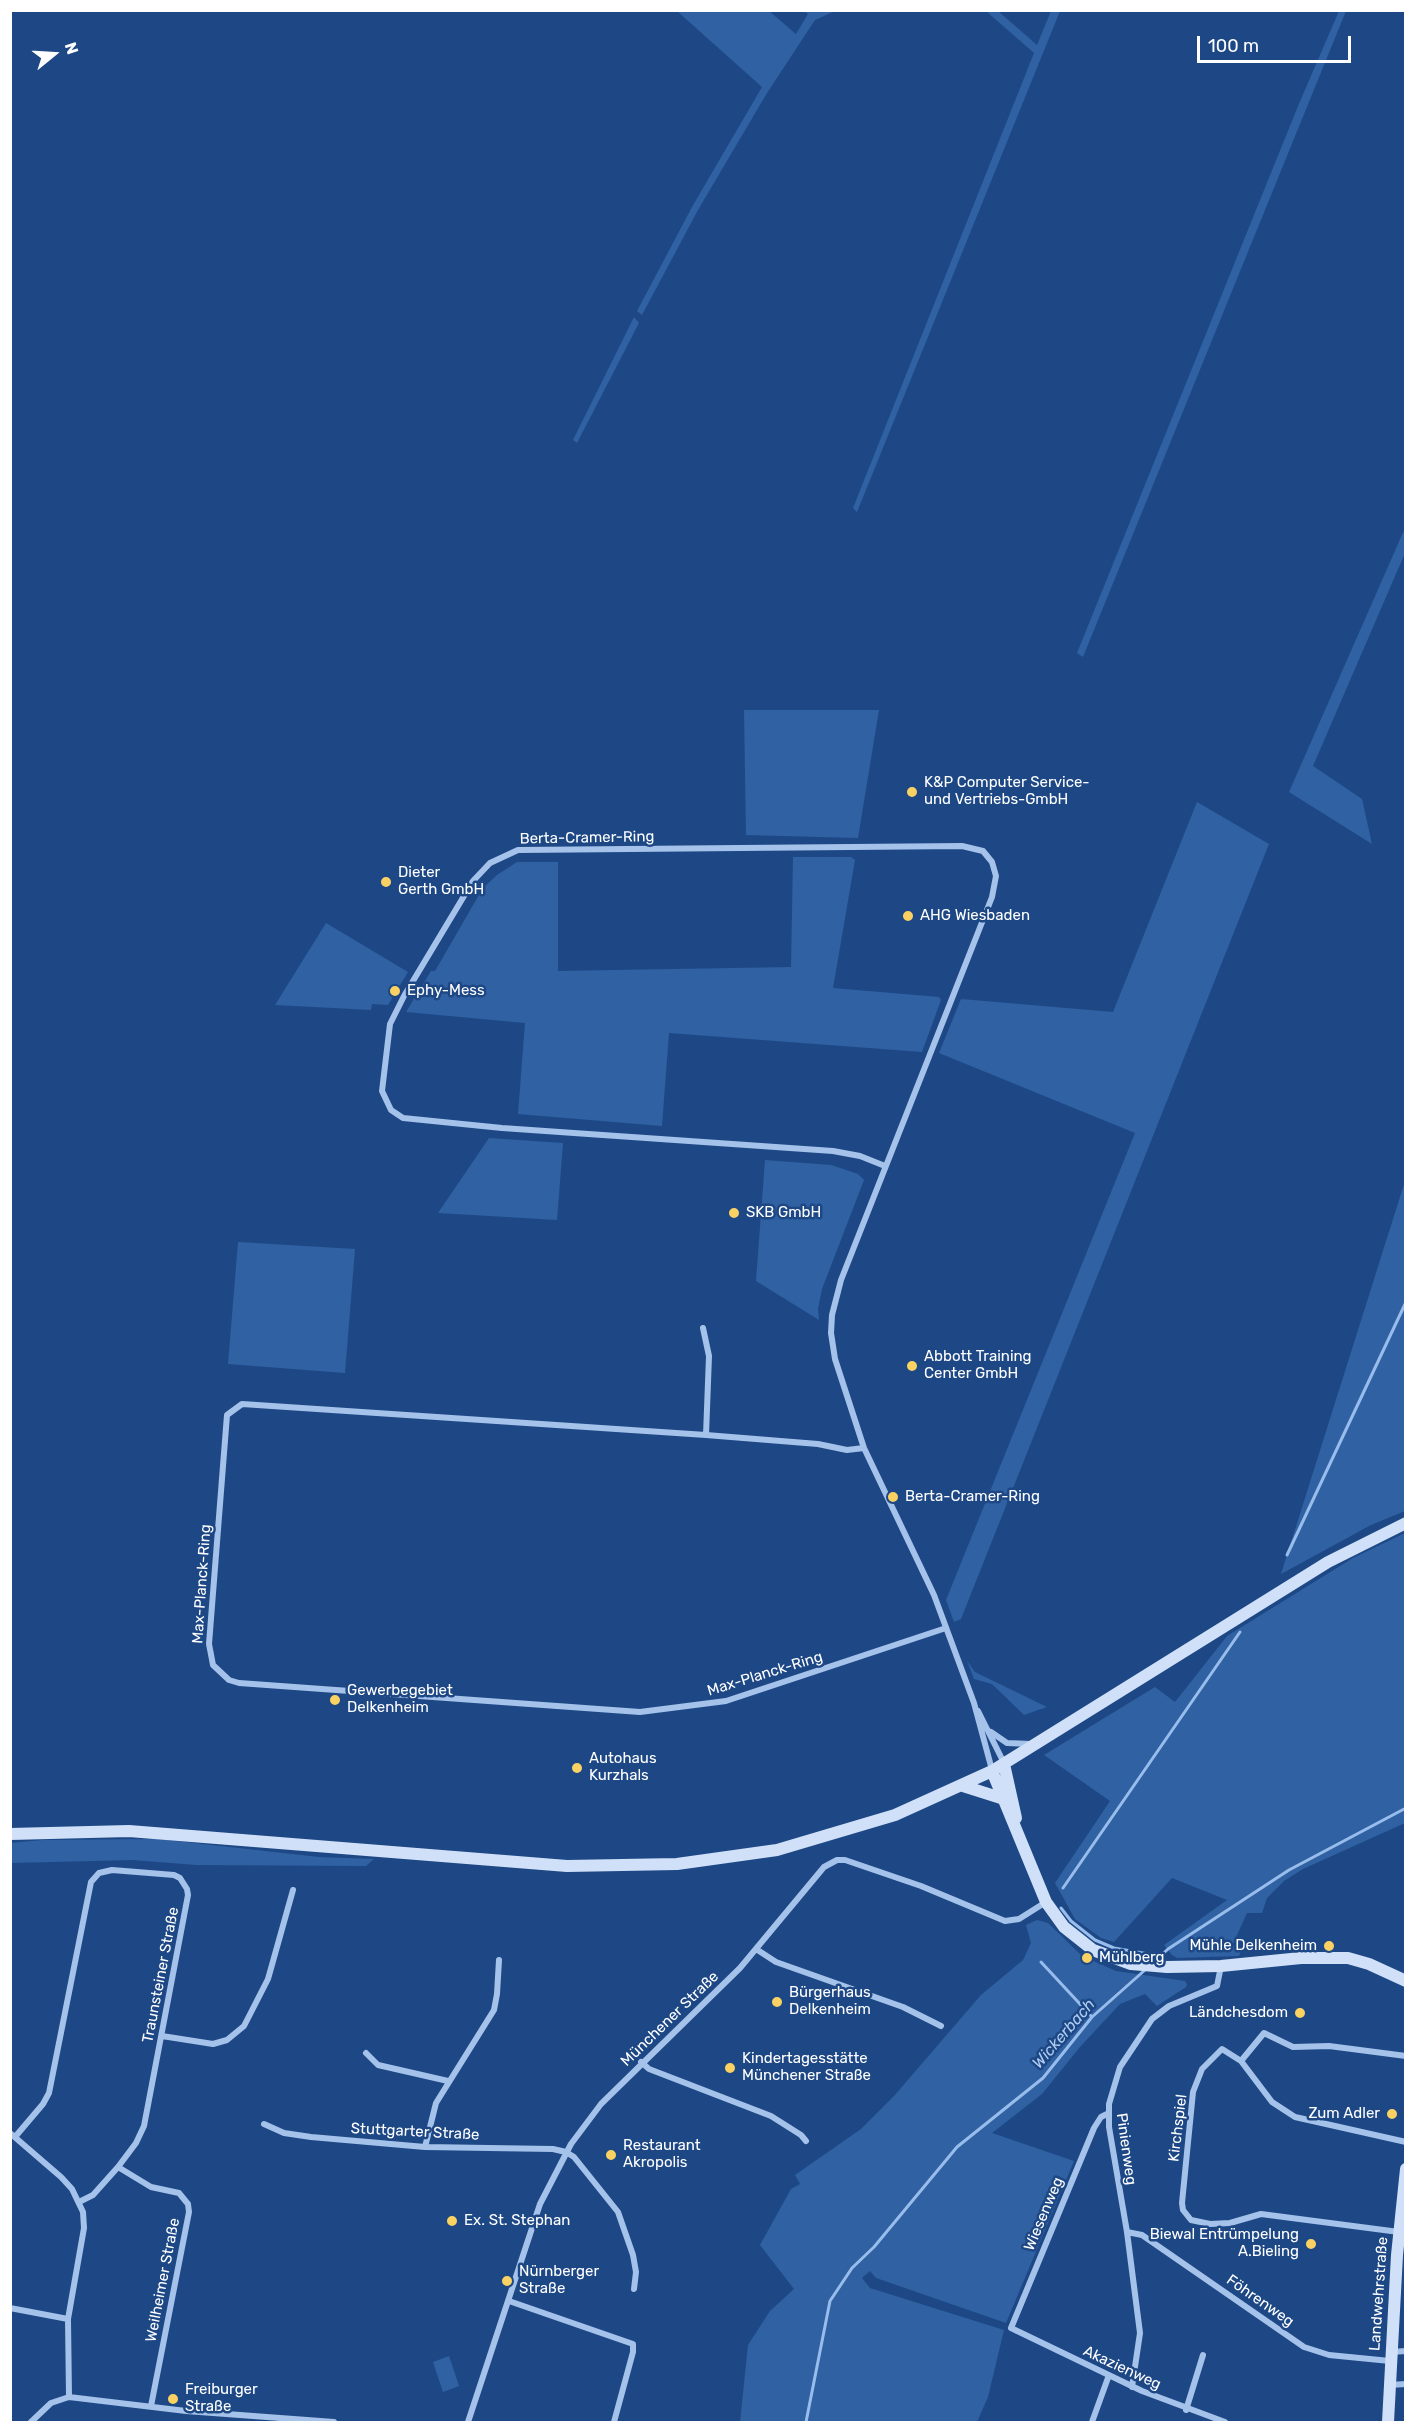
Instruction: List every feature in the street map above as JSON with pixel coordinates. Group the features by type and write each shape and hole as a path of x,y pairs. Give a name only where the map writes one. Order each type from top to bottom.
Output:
{"main road":[{"path":"10,1834 129,1831 528,1864 640,1866 712,1861 806,1843 895,1815 992,1771 1319,1568 1406,1523"},
{"path":"1004,1764 1012,1792 1018,1832"},
{"path":"992,1771 1046,1902 1076,1938 1110,1958 1131,1964 1167,1967 1221,1966 1301,1958 1338,1957 1369,1964 1406,1981"},
{"path":"963,1786 1004,1799"},
{"name":"Landwehrstraße","path":"1388,2422 1390,2356 1406,2169"}],"street":[{"name":"Berta-Cramer-Ring","path":"864,1448 832,1350 832,1315 841,1280 992,897 996,884 994,868 987,855 977,848 950,846 518,850 490,863 473,881 404,996 390,1024 382,1091 391,1110 403,1118 502,1128 833,1151 860,1156 885,1166"},
{"path":"703,1328 709,1356 706,1435"},
{"name":"Max-Planck-Ring","path":"864,1448 847,1450 818,1444 706,1435 251,1403 235,1406 227,1415 209,1644 213,1665 229,1680 239,1683 640,1713 726,1701 946,1628"},
{"path":"864,1448 918,1560 946,1628 974,1703 992,1771"},
{"path":"974,1703 990,1731 1004,1764"},
{"path":"990,1731 1007,1743 1038,1744"},
{"name":"Münchener Straße","path":"468,2422 537,2213 566,2152 600,2104 641,2062 718,1991 756,1949 819,1871 837,1860 860,1865 921,1886 1000,1920 1019,1919 1046,1902"},
{"name":"Traunsteiner Straße","path":"13,2135 43,2104 49,2093 91,1882 104,1871 174,1875 180,1878 187,1889 144,2126 136,2143 118,2167 93,2195 80,2202"},
{"path":"162,2036 213,2044 227,2040 244,2026 268,1979 293,1890"},
{"path":"756,1949 776,1962 896,2005 941,2026"},
{"path":"425,2147 430,2118 448,2081 494,2010 498,1994 499,1960"},
{"name":"Pinienweg","path":"1132,2387 1140,2333 1127,2232 1107,2114 1117,2073 1152,2019 1169,2006 1217,1986 1221,1966"},
{"path":"1406,2056 1329,2046 1293,2047 1264,2033 1241,2061 1272,2102 1295,2117 1406,2142"},
{"name":"Kirchspiel","path":"1241,2061 1222,2049 1202,2069 1193,2092 1182,2203 1183,2210 1191,2220 1210,2224 1230,2223 1260,2214 1401,2226"},
{"path":"366,2053 378,2065 448,2081"},
{"path":"641,2062 649,2068 771,2116 801,2134 806,2141"},
{"name":"Wiesenweg","path":"1011,2328 1094,2128 1101,2117 1107,2114"},
{"name":"Stuttgarter Straße","path":"264,2124 284,2133 425,2147 553,2149 566,2152"},
{"path":"13,2135 61,2177 80,2202 84,2228 68,2319 69,2397"},
{"path":"566,2152 574,2157 618,2212 633,2255 636,2272 634,2289"},
{"name":"Weilheimer Straße","path":"118,2167 152,2187 179,2193 188,2204 189,2212 151,2406"},
{"name":"Föhrenweg","path":"1127,2232 1142,2235 1304,2347 1329,2355 1390,2356 1406,2351"},
{"path":"509,2301 633,2344 633,2352 614,2422"},
{"path":"10,2308 68,2319"},
{"name":"Akazienweg","path":"1011,2328 1132,2387 1216,2422 1225,2422"},
{"path":"1186,2410 1203,2355"},
{"path":"1092,2422 1109,2376"},
{"path":"1389,2385 1406,2384"},
{"path":"31,2422 51,2403 69,2397 334,2422"}],"shaded area":[{"path":"677,11 769,11 796,34 808,14 805,11 835,11 815,20 767,93 698,210 642,315 637,311 692,207 762,87"},
{"path":"986,11 998,11 1037,45 1051,11 1060,11 857,512 853,508 1034,53"},
{"path":"1339,11 1346,11 1083,657 1077,653 1298,106"},
{"path":"634,317 639,323 577,443 573,440"},
{"path":"1405,528 1405,553 1313,766 1362,799 1372,844 1289,792"},
{"path":"744,710 879,710 858,838 746,835"},
{"path":"1197,802 1269,844 961,1619 954,1622 946,1600 1135,1133 939,1053 961,999 1113,1012"},
{"path":"793,857 851,857 855,860 833,988 939,997 941,1000 922,1052 669,1033 662,1126 518,1114 525,1023 406,1012 431,971 435,971 483,888 497,875 517,862 558,862 558,971 791,967"},
{"path":"326,923 408,972 388,1005 372,1004 371,1010 275,1005"},
{"path":"489,1138 563,1143 557,1220 438,1213"},
{"path":"765,1160 831,1165 858,1174 864,1180 822,1289 818,1309 819,1320 756,1281"},
{"path":"1405,1181 1405,1511 1371,1525 1281,1574"},
{"path":"238,1242 355,1249 345,1373 228,1364"},
{"path":"1405,1533 1405,1823 1303,1869 1284,1881 1267,1898 1262,1913 1247,1913 1232,1946 1243,1947 1239,1956 1177,1958 1172,1955 1164,1945 1227,1900 1172,1878 1114,1942 1101,1938 1075,1919 1055,1883 1110,1801 1044,1755 1155,1687 1175,1702 1227,1636 1353,1558"},
{"path":"967,1661 975,1672 1047,1707 1024,1715 992,1684 974,1679"},
{"path":"158,1839 319,1857 374,1859 366,1866 196,1865 132,1860 11,1863 10,1843 43,1840"},
{"path":"1037,1920 1048,1923 1082,1956 1116,1971 1185,1981 1187,1984 1186,1987 1157,2006 1145,1994 1120,2004 1080,2047 1042,2094 992,2133 1074,2161 1006,2323 876,2278 870,2271 862,2278 870,2288 1004,2330 988,2397 977,2422 740,2422 748,2345 770,2311 794,2289 760,2245 791,2189 800,2184 795,2175 861,2129 894,2096 981,1995 1023,1960 1031,1943 1026,1925"},
{"path":"449,2356 459,2386 443,2392 433,2362"}],"waterway":[{"path":"1287,1555 1406,1302"},
{"path":"1063,1888 1240,1632"},
{"name":"Wickerbach","path":"1154,1962 1168,1949 1289,1870 1406,1808"},
{"path":"1061,1908 1071,1921 1095,1940 1114,1948 1160,1956"},
{"path":"1041,1962 1092,2017"},
{"name":"Wickerbach","path":"806,2422 830,2301 852,2268 874,2247 957,2147 1043,2078 1092,2017 1145,1970"}],"place":[{"name":"K&P Computer Service- und Vertriebs-GmbH","path":"912,792"},
{"name":"Dieter Gerth GmbH","path":"386,882"},
{"name":"AHG Wiesbaden","path":"908,916"},
{"name":"Ephy-Mess","path":"395,991"},
{"name":"SKB GmbH","path":"734,1213"},
{"name":"Abbott Training Center GmbH","path":"912,1366"},
{"name":"Berta-Cramer-Ring","path":"893,1497"},
{"name":"Gewerbegebiet Delkenheim","path":"335,1700"},
{"name":"Autohaus Kurzhals","path":"577,1768"},
{"name":"Mühle Delkenheim","path":"1329,1946"},
{"name":"Mühlberg","path":"1087,1958"},
{"name":"Bürgerhaus Delkenheim","path":"777,2002"},
{"name":"Ländchesdom","path":"1300,2013"},
{"name":"Kindertagesstätte Münchener Straße","path":"730,2068"},
{"name":"Zum Adler","path":"1392,2114"},
{"name":"Restaurant Akropolis","path":"611,2155"},
{"name":"Ex. St. Stephan","path":"452,2221"},
{"name":"Biewal Entrümpelung A.Bieling","path":"1311,2244"},
{"name":"Nürnberger Straße","path":"507,2281"},
{"name":"Freiburger Straße","path":"173,2399"}]}
